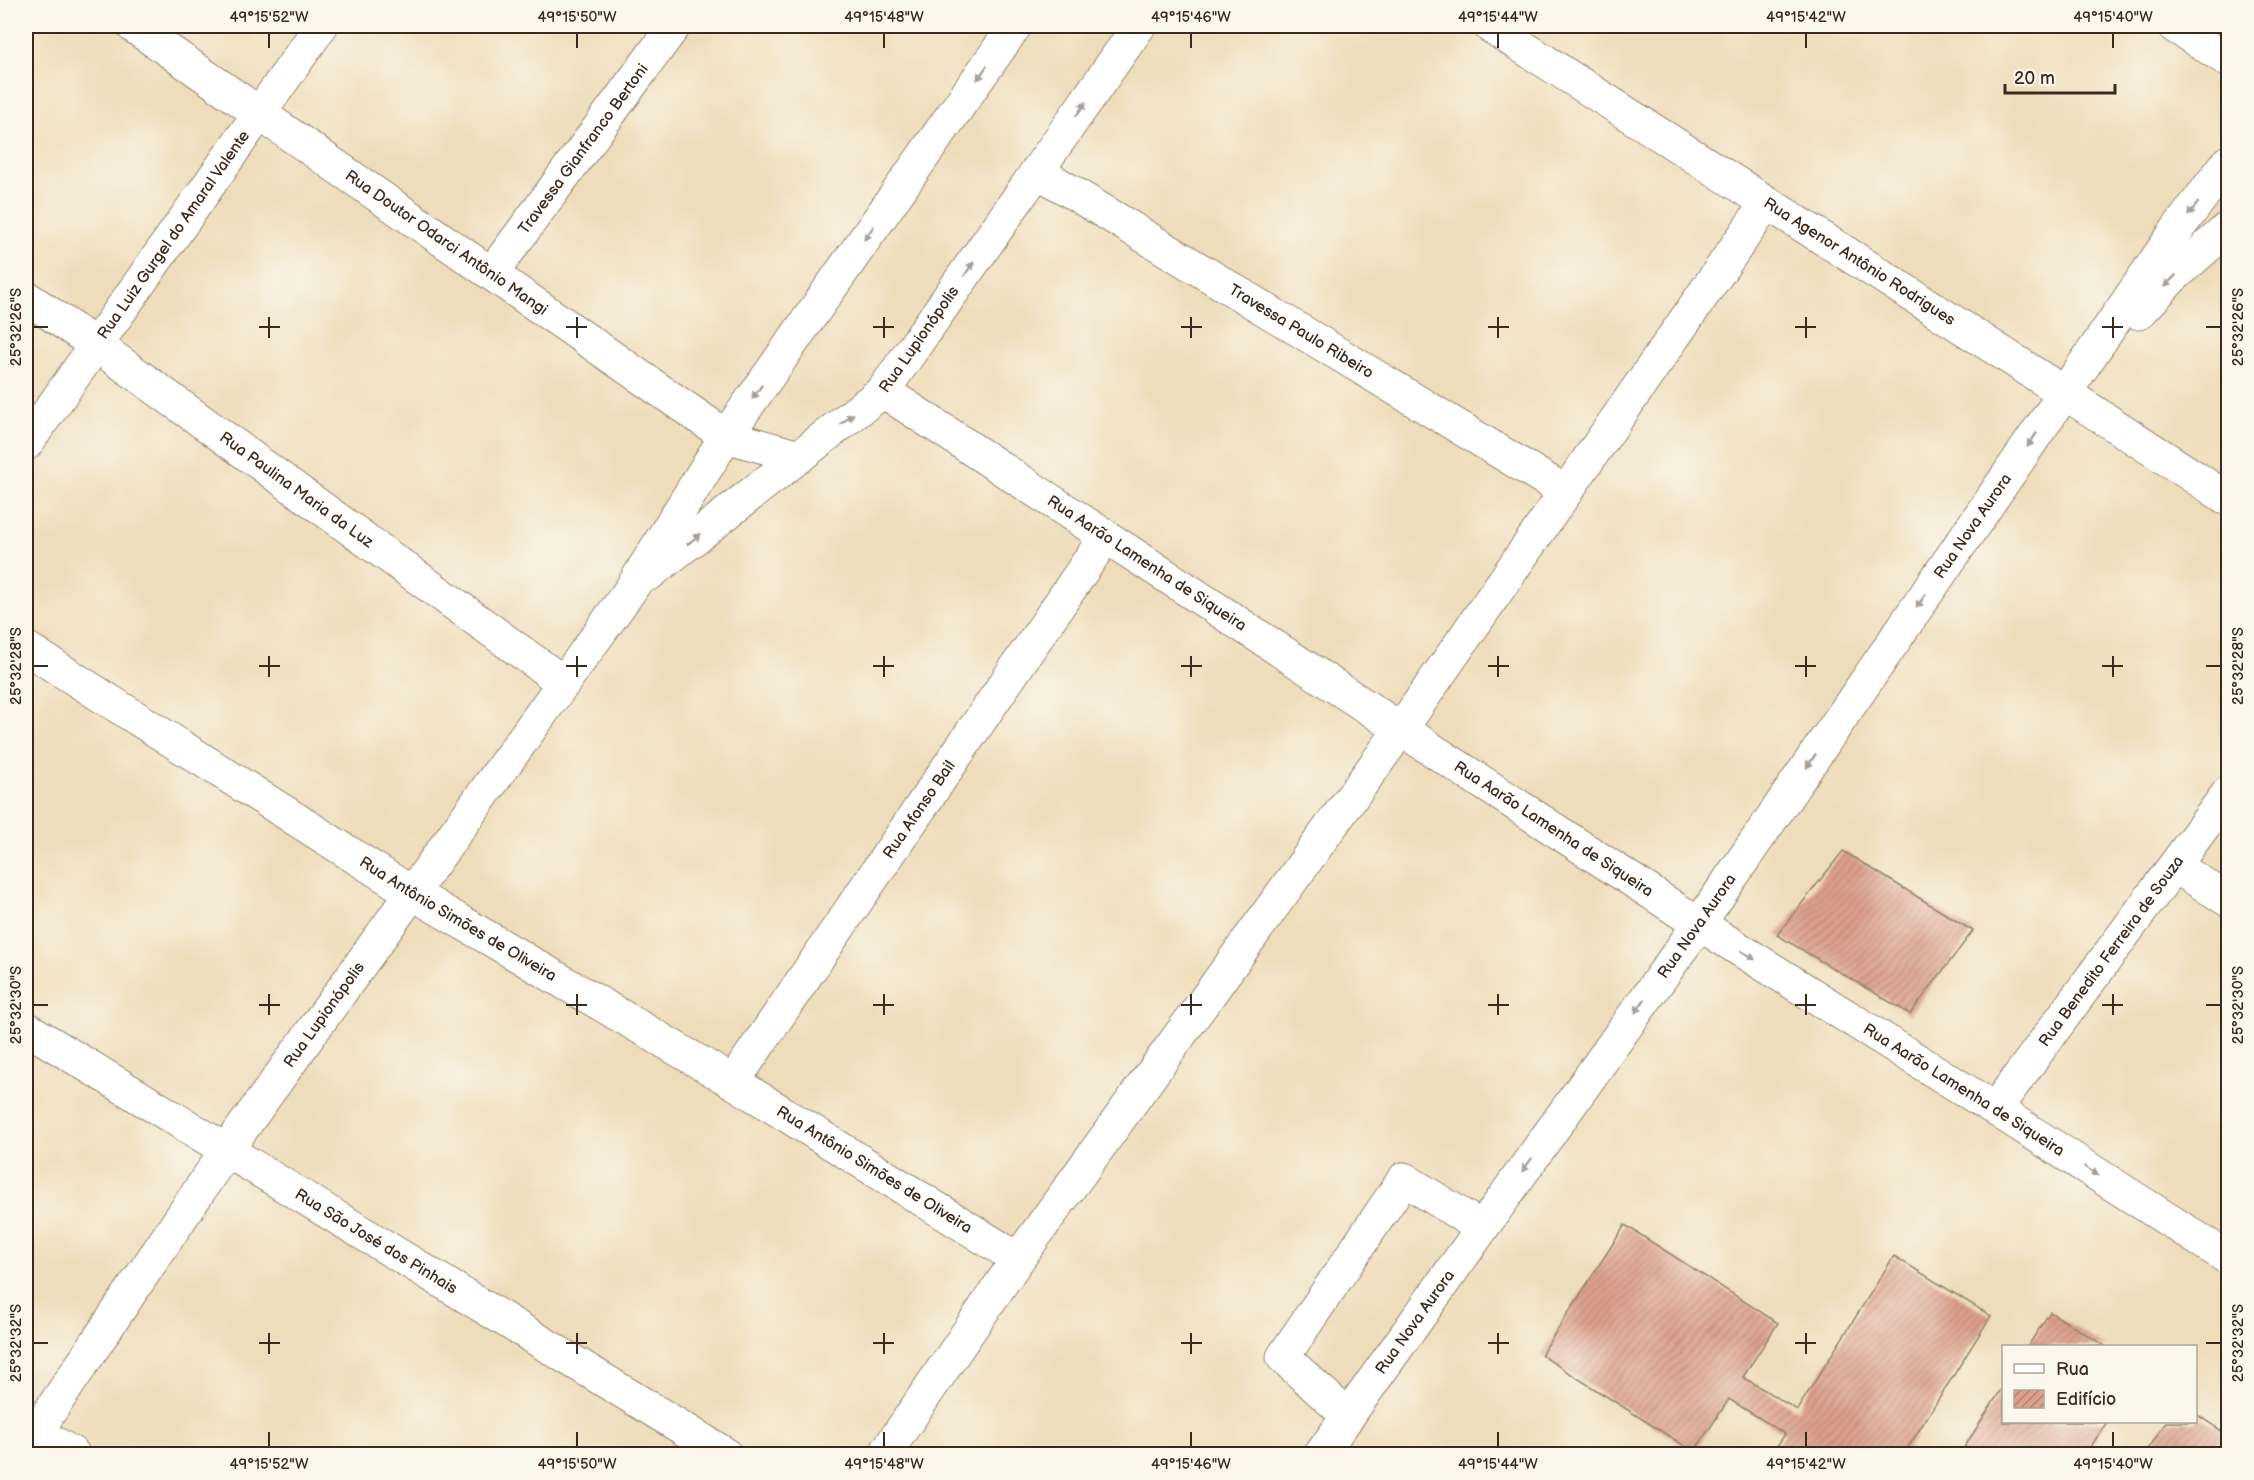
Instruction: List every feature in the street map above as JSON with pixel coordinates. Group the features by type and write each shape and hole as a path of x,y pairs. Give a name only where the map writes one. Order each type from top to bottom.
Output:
{"street":[{"name":"Rua Doutor Odarci Antônio Mangi","path":"133,26 726,435 799,457"},
{"name":"Rua Luiz Gurgel do Amaral Valente","path":"26,444 321,26"},
{"name":"Travessa Gianfranco Bertoni","path":"492,273 674,26"},
{"name":"Rua Lupionópolis","path":"29,1435 226,1151 631,588 726,435 1015,26"},
{"name":"Rua Lupionópolis","path":"631,588 884,391 1138,26"},
{"name":"Rua Agenor Antônio Rodrigues","path":"1490,26 2229,499"},
{"path":"2174,26 2229,60"},
{"name":"Rua Nova Aurora","path":"1321,1455 1699,924 2176,231 2229,162"},
{"name":"Travessa Paulo Ribeiro","path":"1037,171 1566,492"},
{"path":"885,1455 1018,1259 1401,729 1766,204"},
{"name":"Rua Nova Aurora","path":"2065,392 2172,278 2229,228"},
{"name":"Rua Paulina Maria da Luz","path":"26,297 96,345 564,683"},
{"name":"Rua Aarão Lamenha de Siqueira","path":"884,391 1699,924 2229,1258"},
{"name":"Rua Afonso Bail","path":"732,1082 1106,536"},
{"name":"Rua Antônio Simões de Oliveira","path":"26,648 412,893 732,1082 1018,1259"},
{"name":"Rua Benedito Ferreira de Souza","path":"1995,1109 2229,793"},
{"path":"2175,866 2229,900"},
{"name":"Rua São José dos Pinhais","path":"26,1028 725,1455"},
{"path":"1348,1416 1283,1357 1404,1179 1482,1228"},
{"path":"29,1435 74,1455"}],"building":[{"path":"1843,851 1973,931 1910,1014 1777,935"},
{"path":"1625,1225 1778,1323 1743,1377 1797,1410 1894,1256 1991,1316 1904,1454 1772,1454 1785,1434 1729,1399 1694,1452 1541,1355"},
{"path":"2050,1312 2103,1345 2029,1345"},
{"path":"2002,1388 2002,1423 2106,1423 2086,1454 1960,1454"},
{"path":"2197,1415 2228,1435 2228,1454 2145,1454 2165,1423 2197,1423"}]}
